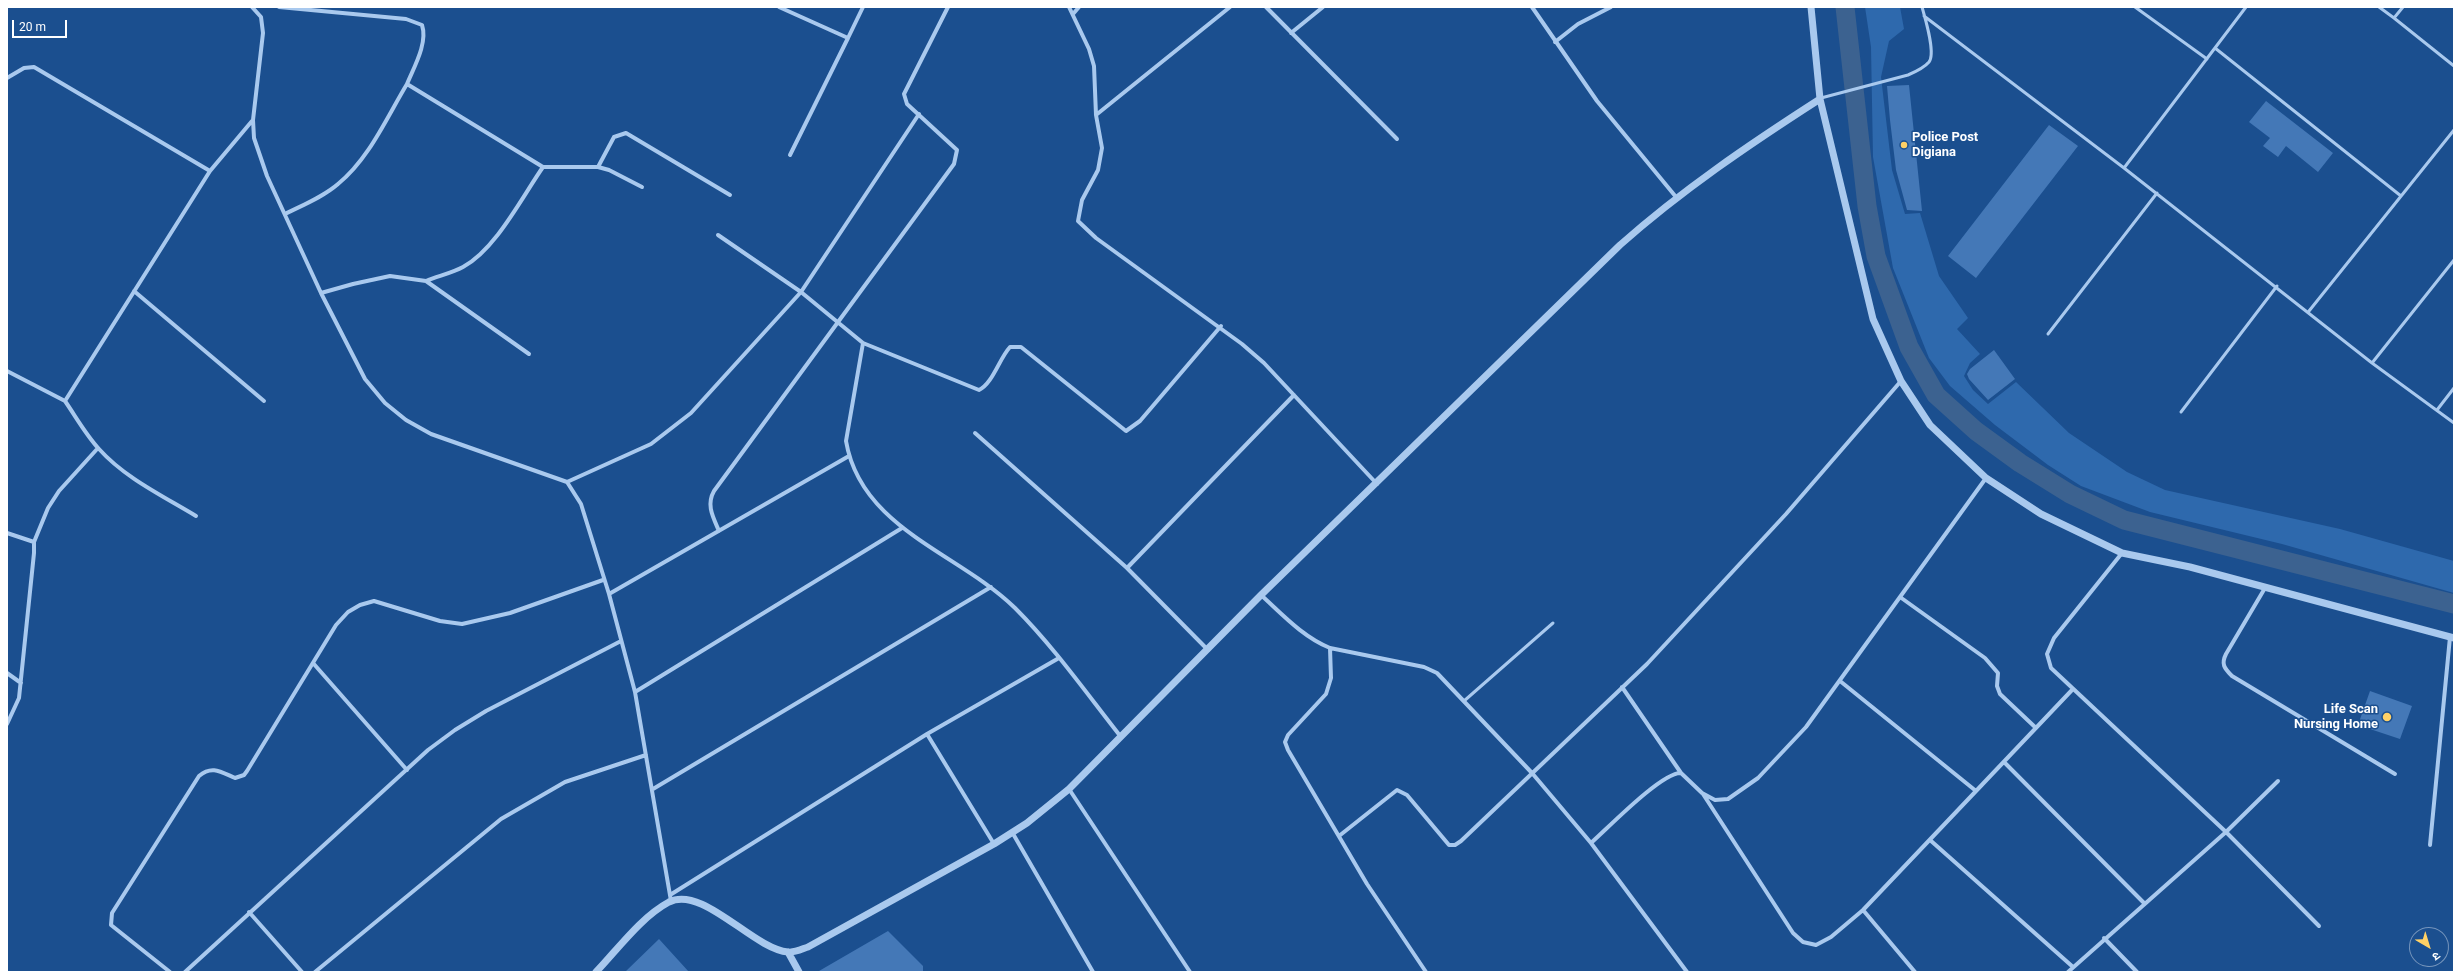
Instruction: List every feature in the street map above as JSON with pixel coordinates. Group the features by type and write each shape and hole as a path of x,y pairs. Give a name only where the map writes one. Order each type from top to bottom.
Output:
{"street":[{"path":"252,7 261,18 263,33 253,120 254,138 264,169 321,293 366,379 385,403 406,420 431,434 567,482 582,504 603,580 609,594 635,692 653,789 670,898"},
{"path":"279,7 406,19 422,25 425,32 423,42 407,84 363,156 350,173 325,194 285,214"},
{"path":"778,7 848,38"},
{"path":"790,155 863,7"},
{"path":"719,531 710,506 710,499 714,491 839,323 954,164 957,157 957,150 953,144 919,114 905,99 906,89 948,7"},
{"path":"1069,7 1089,49 1094,66 1096,115 1102,148 1098,170 1082,200 1078,221 1096,238 1221,326 1264,363 1377,484"},
{"path":"1073,14 1079,7"},
{"path":"1096,115 1230,7"},
{"path":"1266,7 1397,140"},
{"path":"1291,33 1323,7"},
{"path":"1532,7 1555,42 1598,101 1676,198"},
{"path":"1555,42 1578,24 1611,7"},
{"path":"1811,7 1820,99 1873,319 1901,381 1930,425 1986,478 2041,514 2122,552 2190,567 2452,638 2430,845"},
{"path":"7,78 24,68 34,68 210,171"},
{"path":"407,84 543,167 598,167 609,170 642,187"},
{"path":"670,898 688,900 703,905 761,941 788,952 808,947 994,844 1012,832 1069,789 1261,595 1377,484 1620,246 1676,198 1737,152 1820,99"},
{"path":"567,482 651,444 670,431 702,402 801,292 919,114"},
{"path":"65,401 210,171 253,120"},
{"path":"598,167 614,137 626,133 730,195"},
{"path":"426,281 464,266 478,256 492,242 543,167"},
{"path":"718,235 801,292 863,343 979,390 987,384 1003,355 1010,347 1021,347 1126,431 1140,421 1221,326"},
{"path":"321,293 390,276 426,281 529,354"},
{"path":"134,291 264,401"},
{"path":"863,343 846,441 849,456 856,473 867,491 884,511 902,528 991,587 1016,609 1058,658 1121,737"},
{"path":"7,370 65,401 98,448 135,479 196,516"},
{"path":"1339,836 1397,790 1407,795 1444,840 1449,845 1454,846 1647,664 1786,514 1901,381"},
{"path":"1127,568 1294,395"},
{"path":"975,433 1127,568 1208,650"},
{"path":"7,724 19,698 34,542 48,508 59,491 98,448"},
{"path":"609,594 849,456"},
{"path":"1702,794 1715,800 1728,799 1758,778 1806,727 1986,478"},
{"path":"635,692 902,528"},
{"path":"7,533 34,542"},
{"path":"2122,552 2054,638 2047,654 2051,668 2072,690 2226,832 2319,926"},
{"path":"170,972 111,925 112,913 199,776 208,769 215,769 235,778 244,775 336,625 348,612 360,605 374,601 440,621 462,624 510,613 603,580"},
{"path":"653,789 991,587"},
{"path":"2265,588 2226,654 2223,661 2224,668 2232,676 2395,774"},
{"path":"1261,595 1304,634 1330,648 1424,667 1438,673 1532,772 1591,843 1687,972"},
{"path":"1900,597 1985,658 1998,673 1997,686 2000,694 2036,728"},
{"path":"185,972 249,912 407,770 454,730 622,641"},
{"path":"1330,648 1331,678 1326,694 1294,727 1285,742 1288,750 1367,884 1426,972"},
{"path":"596,972 653,913 670,898 927,734 1058,658"},
{"path":"313,663 407,770"},
{"path":"7,672 21,683"},
{"path":"1840,681 1976,791"},
{"path":"1622,687 1681,773 1702,794 1793,933 1803,942 1816,946 1831,938 1863,910 2072,690"},
{"path":"927,734 994,844"},
{"path":"315,972 501,820 524,804 565,782 646,755"},
{"path":"2004,762 2144,904"},
{"path":"1591,843 1657,784 1674,773 1681,773"},
{"path":"2068,972 2104,938 2226,832 2278,781"},
{"path":"1069,789 1190,972"},
{"path":"1012,832 1093,972"},
{"path":"1930,840 2073,967"},
{"path":"1863,910 1914,972"},
{"path":"249,912 302,972"},
{"path":"2104,938 2137,972"},
{"path":"788,952 799,972"}],"lane":[{"path":"1820,99 1847,90 1908,75 1920,70 1930,61 1932,54 1922,7"},
{"path":"2135,7 2207,59"},
{"path":"2124,168 2246,7"},
{"path":"2379,7 2454,66"},
{"path":"2394,18 2403,7"},
{"path":"1924,16 2157,193 2309,311 2372,363 2454,423"},
{"path":"2215,48 2401,196"},
{"path":"2309,311 2454,130"},
{"path":"2048,334 2157,193"},
{"path":"2372,363 2454,260"},
{"path":"2181,412 2276,286"},
{"path":"2437,410 2454,388"},
{"path":"1464,701 1552,622"}],"shaded area":[{"path":"1865,7 1900,7 1904,29 1889,41 1881,77 1892,170 1905,214 1920,213 1939,276 1968,318 1957,329 1980,354 1970,363 1964,376 1973,390 1988,404 2016,382 2069,433 2127,472 2165,490 2340,529 2454,561 2454,593 2282,544 2150,512 2081,486 2048,465 1995,425 1950,386 1929,358 1893,268 1873,157 1871,47"}],"building":[{"name":"Police Post Digiana","path":"1909,85 1922,211 1907,210 1896,170 1890,120 1887,86"},
{"path":"2266,101 2333,153 2318,172 2286,146 2278,157 2263,146 2270,138 2249,122"},
{"path":"2049,125 2078,146 1976,278 1948,256"},
{"path":"1994,350 2015,379 1988,400 1969,379 1967,374 1970,369"},
{"path":"2370,691 2412,706 2400,739 2358,725"},
{"path":"888,931 923,966 923,972 819,971"},
{"path":"659,939 689,972 625,972"}],"waterway":[{"path":"1845,7 1867,206 1876,256 1909,347 1936,395 1976,431 2020,463 2070,494 2124,520 2454,604"}],"place":[{"name":"Police Post Digiana","path":"1904,145"},
{"name":"Life Scan Nursing Home","path":"2387,717"}]}
